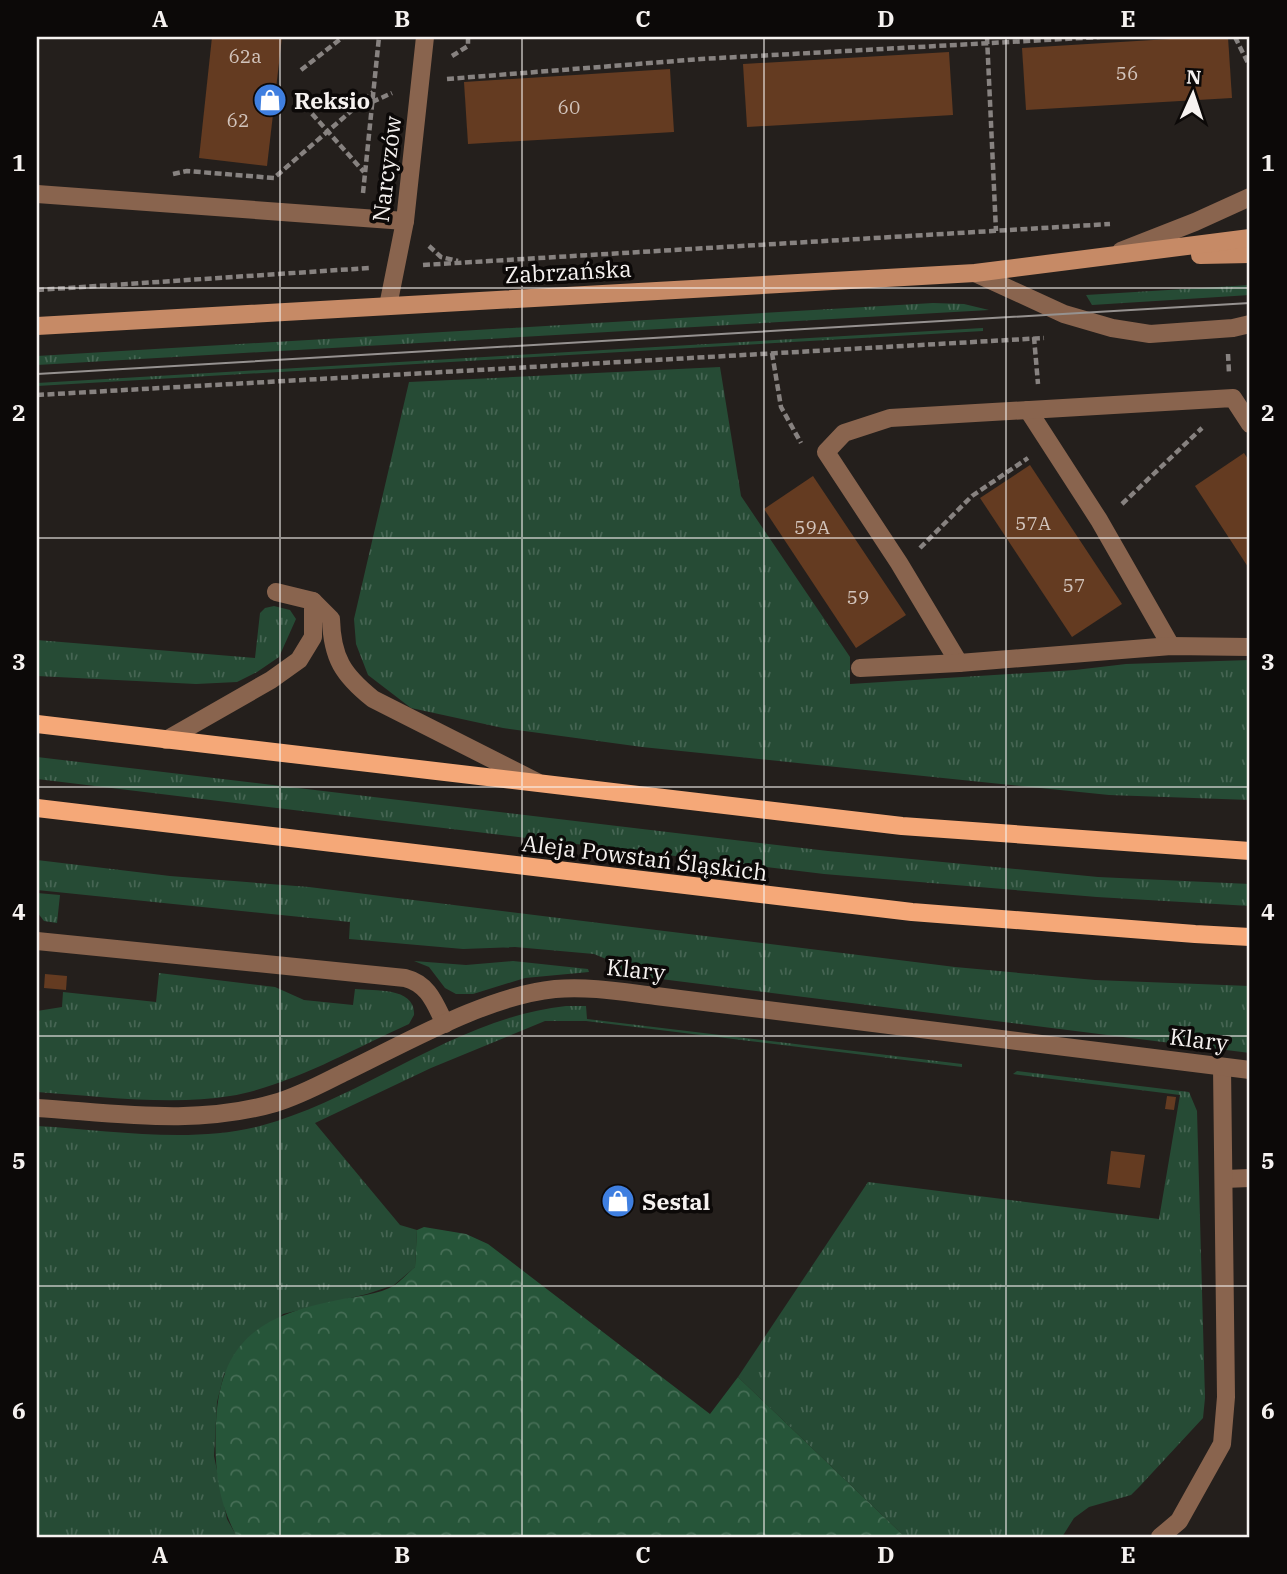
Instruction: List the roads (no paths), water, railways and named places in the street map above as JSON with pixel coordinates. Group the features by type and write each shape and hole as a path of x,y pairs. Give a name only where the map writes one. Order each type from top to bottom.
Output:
{"main road":[{"path":"37,724 902,826 1250,851"},
{"name":"Aleja Powstań Śląskich","path":"37,808 912,912 1250,937"}],"street":[{"name":"Narcyzów","path":"387,306 405,221 425,37"},
{"path":"37,194 405,221"},
{"path":"1102,258 1195,222 1250,197"},
{"name":"Zabrzańska","path":"37,326 975,273 1250,239"},
{"name":"Zabrzańska","path":"1102,258 1250,254"},
{"path":"975,273 1064,314 1112,328 1150,334 1233,328 1250,324"},
{"path":"959,663 826,452 844,433 890,418 1233,398 1250,424"},
{"path":"1028,410 1099,520 1171,646"},
{"path":"276,592 320,613 332,637 338,661 352,682 373,699 540,783"},
{"path":"166,740 271,680 299,660 313,637 320,613"},
{"path":"860,667 959,663 1171,646 1250,647"},
{"path":"37,941 405,978 424,987 445,1024"},
{"name":"Klary","path":"37,1108 174,1117 207,1117 242,1112 311,1089 445,1024 506,1000 564,989 598,989 1250,1070"},
{"path":"1160,1537 1179,1521 1222,1444 1226,1397 1222,1067"},
{"path":"1224,1179 1250,1178"}],"tram line":[{"path":"37,374 1250,303"}],"place":[{"name":"Reksio","path":"270,100"},
{"name":"Sestal","path":"618,1201"}]}
